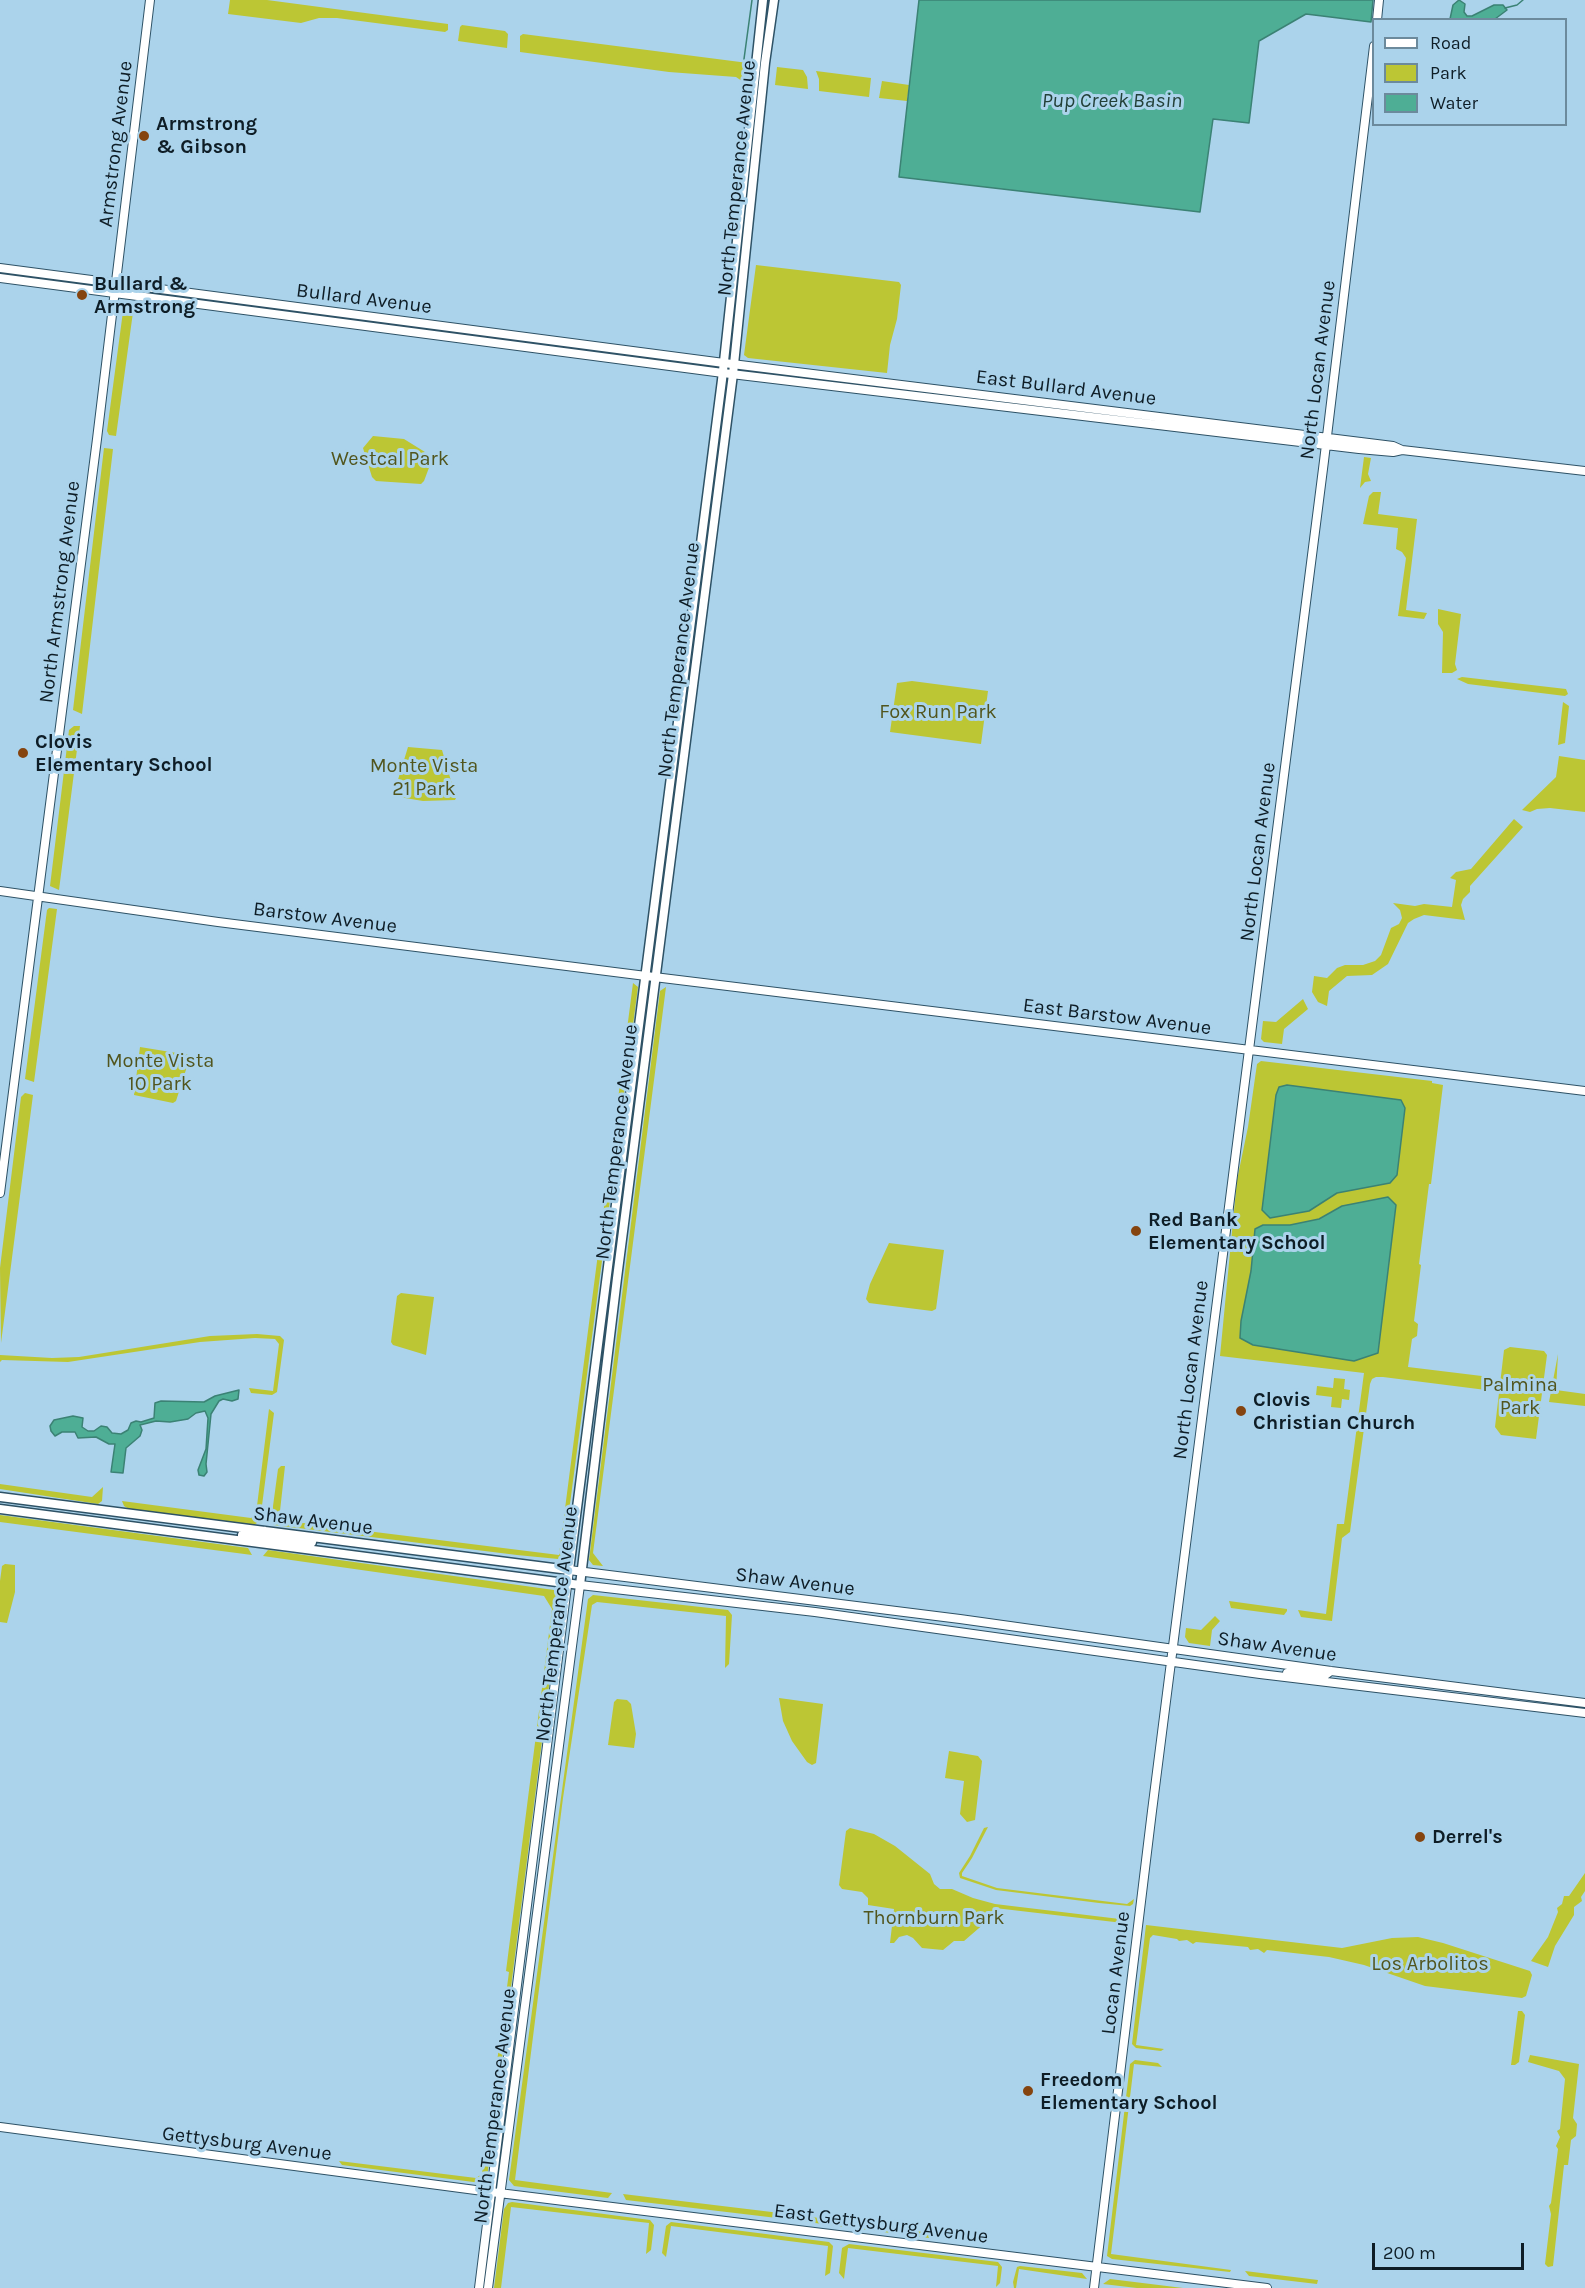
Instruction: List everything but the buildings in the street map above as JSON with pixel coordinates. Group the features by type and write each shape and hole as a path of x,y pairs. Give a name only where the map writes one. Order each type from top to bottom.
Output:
{"main road":[{"name":"North Temperance Avenue","path":"579,1585 723,373 763,0"},
{"name":"North Temperance Avenue","path":"569,1570 734,369 765,63 774,0"},
{"name":"Shaw Avenue","path":"0,1497 569,1570"},
{"name":"Shaw Avenue","path":"0,1509 579,1585"},
{"path":"188,1533 214,1532 257,1537 262,1536 265,1531"},
{"path":"259,1543 270,1538 307,1543 336,1541"}],"street":[{"name":"Armstrong Avenue","path":"115,293 150,0"},
{"path":"1377,18 1379,0"},
{"name":"North Locan Avenue","path":"1171,1661 1327,441 1372,63"},
{"name":"Bullard Avenue","path":"0,268 724,363"},
{"name":"Bullard Avenue","path":"0,278 723,373"},
{"name":"North Armstrong Avenue","path":"39,896 115,293"},
{"path":"568,352 578,349 596,351 602,347"},
{"name":"East Bullard Avenue","path":"724,363 734,369 1327,441 1393,452 1402,450 1585,471"},
{"name":"East Bullard Avenue","path":"723,373 734,369"},
{"name":"Barstow Avenue","path":"0,891 650,977"},
{"path":"0,1192 39,896"},
{"name":"East Barstow Avenue","path":"650,977 1585,1091"},
{"name":"Shaw Avenue","path":"569,1570 1585,1703"},
{"name":"North Temperance Avenue","path":"479,2288 569,1570"},
{"name":"Shaw Avenue","path":"579,1585 815,1612 1260,1674 1585,1712"},
{"name":"North Temperance Avenue","path":"488,2288 579,1585"},
{"path":"738,1603 745,1599 786,1604 802,1600"},
{"path":"815,1612 833,1610 870,1614 879,1609"},
{"name":"Locan Avenue","path":"1094,2288 1171,1661"},
{"path":"1260,1674 1282,1672 1324,1676 1331,1671"},
{"path":"1472,1699 1479,1695 1524,1701 1548,1698"},
{"name":"Gettysburg Avenue","path":"0,2127 490,2192"},
{"name":"East Gettysburg Avenue","path":"490,2192 1267,2288"}],"green space":[{"path":"230,0 267,0 448,24 448,30 445,32 337,18 319,18 301,23 228,14"},
{"path":"462,25 505,31 508,34 507,48 458,41"},
{"path":"523,34 748,63 745,83 736,77 669,72 520,52 520,36"},
{"path":"777,67 803,70 807,77 808,89 775,85"},
{"path":"816,71 871,78 869,97 819,91"},
{"path":"882,81 909,85 907,101 879,98"},
{"path":"756,265 899,282 901,285 897,319 890,345 887,373 748,358 744,355"},
{"path":"124,304 134,305 116,436 109,435 107,431"},
{"name":"Westcal Park","path":"373,436 404,439 433,457 424,481 421,484 376,481 372,477 363,448"},
{"path":"104,448 113,449 82,714 73,710"},
{"path":"1364,457 1371,458 1368,474 1371,481 1365,482 1360,488"},
{"path":"1373,492 1381,492 1378,514 1417,519 1406,610 1427,613 1424,619 1398,616 1406,558 1396,549 1398,528 1363,524 1369,496"},
{"path":"1438,609 1461,614 1455,664 1457,670 1452,673 1442,673 1443,632 1438,624"},
{"path":"1462,677 1566,689 1568,694 1565,696 1468,684 1457,679"},
{"name":"Fox Run Park","path":"912,681 988,691 981,744 890,732 897,683"},
{"path":"1563,702 1569,706 1565,743 1558,745"},
{"path":"74,726 80,726 59,890 50,886 69,730"},
{"name":"Monte Vista 21 Park","path":"408,747 442,750 455,800 423,801 393,796"},
{"path":"1559,756 1585,760 1585,812 1550,808 1530,812 1522,810 1556,777"},
{"path":"1514,819 1523,827 1470,886 1470,892 1461,905 1465,920 1424,915 1414,919 1408,923 1388,964 1372,975 1347,976 1329,991 1327,1006 1318,1002 1312,992 1314,976 1327,978 1337,968 1345,965 1363,965 1375,961 1381,955 1391,928 1399,924 1402,918 1400,910 1393,903 1452,907 1456,880 1450,878 1456,872 1471,869"},
{"path":"49,908 57,909 34,1082 25,1079"},
{"path":"633,983 638,987 563,1557 558,1559 517,1555 274,1525 271,1521 278,1469 285,1466 279,1520 559,1555"},
{"path":"666,987 593,1553 603,1566 593,1565 589,1560 660,991"},
{"path":"1303,999 1308,1009 1284,1029 1282,1044 1264,1042 1261,1039 1263,1021 1276,1022"},
{"name":"Monte Vista 10 Park","path":"140,1047 189,1055 176,1101 173,1103 134,1095"},
{"path":"1261,1061 1432,1081 1432,1083 1443,1085 1419,1264 1421,1265 1414,1321 1418,1324 1417,1336 1412,1339 1408,1367 1492,1379 1491,1387 1486,1390 1383,1377 1372,1379 1350,1532 1342,1538 1332,1621 1301,1617 1298,1610 1326,1614 1337,1524 1344,1524 1364,1373 1220,1356 1237,1180 1248,1127 1257,1064"},
{"path":"25,1093 33,1095 1,1343 0,1268 21,1097"},
{"path":"889,1243 944,1250 936,1309 932,1311 869,1303 866,1299 870,1284"},
{"path":"401,1293 434,1297 426,1355 393,1345 391,1342 397,1296"},
{"path":"257,1334 280,1336 284,1340 277,1392 272,1395 251,1393 249,1388 273,1391 279,1344 275,1339 200,1342 68,1362 2,1360 0,1362 0,1355 79,1357 210,1336"},
{"name":"Palmina Park","path":"1510,1347 1544,1351 1547,1355 1536,1439 1501,1435 1495,1427 1504,1350"},
{"name":"Palmina Park","path":"1558,1354 1556,1390 1585,1394 1585,1406 1549,1402"},
{"path":"1334,1378 1345,1379 1344,1389 1350,1390 1349,1400 1342,1399 1341,1408 1331,1407 1332,1397 1316,1395 1317,1386 1333,1388"},
{"path":"269,1409 274,1413 260,1521 254,1525 129,1509 124,1506 122,1501 251,1518 256,1514"},
{"path":"0,1484 92,1497 103,1487 102,1501 98,1504 0,1489"},
{"path":"0,1515 248,1548 252,1555 0,1522"},
{"path":"268,1550 554,1590 560,1598 487,2178 481,2183 342,2165 339,2161 476,2178 482,2174 509,1972 506,1971 552,1609 544,1596 263,1556"},
{"path":"15,1565 15,1592 7,1623 0,1622 0,1581 2,1566"},
{"path":"593,1595 728,1610 732,1615 729,1664 725,1668 726,1616 597,1602 592,1605 563,1798 515,2180 612,2193 608,2198 514,2186 509,2180 588,1599"},
{"path":"1229,1601 1287,1609 1287,1611 1284,1615 1231,1608"},
{"path":"1215,1616 1220,1621 1212,1630 1210,1646 1189,1643 1185,1637 1186,1628 1201,1630"},
{"path":"779,1698 823,1704 816,1763 812,1765 807,1762 792,1741 783,1721"},
{"path":"617,1699 627,1700 631,1704 636,1734 634,1748 608,1745 614,1702"},
{"path":"949,1751 978,1756 982,1761 975,1820 967,1822 960,1814 964,1781 945,1778"},
{"path":"988,1827 962,1876 997,1888 1127,1904 1134,1899 1133,1904 1130,1906 1099,1903 996,1890 960,1878 959,1873 984,1828"},
{"name":"Thornburn Park","path":"850,1828 874,1834 895,1846 930,1874 934,1884 940,1889 952,1889 995,1904 1128,1920 1129,1930 1123,1923 995,1908 993,1916 964,1941 954,1941 943,1950 922,1948 907,1935 890,1943 894,1909 868,1905 868,1898 862,1892 842,1889 839,1885 846,1831"},
{"path":"1585,1873 1585,1891 1581,1897 1582,1901 1574,1907 1574,1915 1555,1946 1548,1967 1531,1961 1548,1937 1558,1912 1557,1908 1562,1904 1564,1896 1569,1896"},
{"name":"Los Arbolitos","path":"1146,1925 1342,1948 1392,1938 1418,1937 1530,1971 1532,1975 1526,1996 1522,1998 1425,1986 1364,1965 1329,1957 1267,1950 1264,1953 1258,1949 1250,1950 1248,1947 1196,1942 1193,1944 1187,1940 1179,1941 1153,1935 1150,1938 1136,2045 1164,2049 1161,2051 1136,2048 1132,2044"},
{"path":"1518,2011 1522,2011 1525,2015 1519,2062 1511,2065"},
{"path":"1530,2055 1579,2064 1573,2118 1577,2124 1576,2136 1571,2140 1568,2165 1564,2165 1553,2266 1548,2267 1545,2264 1551,2214 1549,2206 1558,2149 1556,2146 1560,2137 1557,2131 1560,2129 1565,2079 1559,2071 1528,2062"},
{"path":"1135,2060 1158,2063 1162,2067 1134,2064 1111,2254 1231,2270 1230,2272 1112,2259 1107,2256 1130,2064"},
{"path":"623,2194 780,2213 777,2218 626,2200"},
{"path":"508,2203 650,2220 654,2225 651,2250 646,2254 649,2223 511,2207 501,2288 494,2288 504,2209"},
{"path":"797,2215 930,2233 929,2238 800,2221"},
{"path":"671,2222 829,2242 833,2246 830,2273 825,2276 828,2246 671,2226 666,2257 662,2253 666,2226"},
{"path":"849,2244 998,2262 1002,2267 1000,2283 996,2287 998,2266 848,2248 844,2279 839,2273 842,2248"},
{"path":"1017,2267 1082,2273 1087,2279 1019,2269 1016,2288 1014,2288 1013,2282"},
{"path":"1245,2271 1318,2280 1317,2284 1249,2276"},
{"path":"1110,2279 1183,2288 1137,2288 1103,2284"}],"water":[{"name":"Pup Creek Basin","path":"919,0 1373,0 1371,22 1306,14 1259,41 1249,123 1213,119 1200,212 899,177"},
{"path":"1459,0 1465,4 1464,12 1467,16 1472,16 1494,5 1503,5 1507,10 1496,18 1450,18 1453,5"},
{"path":"1287,1085 1401,1100 1405,1108 1397,1175 1390,1183 1337,1193 1309,1211 1270,1218 1262,1210 1276,1095 1279,1087"},
{"path":"1388,1197 1396,1205 1378,1353 1354,1361 1253,1345 1240,1338 1255,1229 1263,1225 1290,1225 1319,1219 1342,1206"},
{"path":"239,1390 238,1399 219,1401 211,1414 207,1472 204,1476 199,1475 198,1470 206,1449 208,1418 205,1411 196,1413 188,1419 170,1422 156,1421 140,1425 142,1430 140,1436 126,1448 123,1473 111,1472 115,1444 109,1444 96,1437 78,1438 75,1432 62,1432 55,1436 51,1431 50,1426 54,1420 73,1416 83,1418 82,1427 88,1431 94,1431 101,1426 107,1427 112,1433 121,1434 128,1430 131,1423 154,1418 155,1403 161,1401 204,1402 215,1396"}],"waterway":[{"path":"744,59 752,0"},
{"path":"1505,8 1517,5 1523,0"}],"place":[{"name":"Armstrong & Gibson","path":"144,136"},
{"name":"Bullard & Armstrong","path":"82,295"},
{"name":"Clovis Elementary School","path":"23,753"},
{"name":"Red Bank Elementary School","path":"1136,1231"},
{"name":"Clovis Christian Church","path":"1241,1411"},
{"name":"Derrel's","path":"1420,1837"},
{"name":"Freedom Elementary School","path":"1028,2091"}]}
